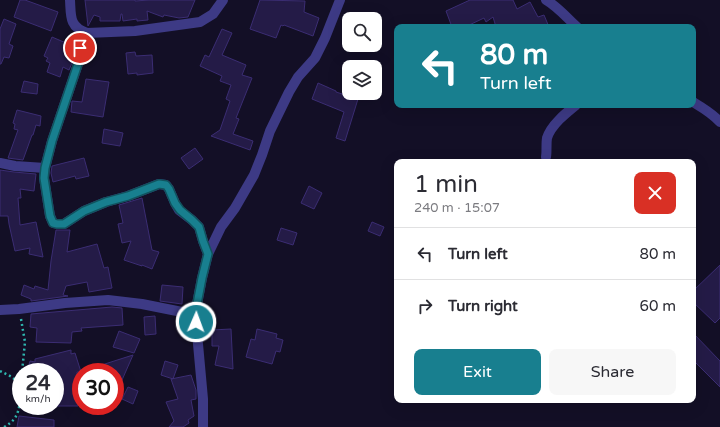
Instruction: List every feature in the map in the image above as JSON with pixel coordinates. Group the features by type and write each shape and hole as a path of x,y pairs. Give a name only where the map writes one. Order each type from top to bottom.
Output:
{"street":[{"path":"70,0 72,23 80,31 87,33 135,31 200,22 213,14 223,0"},
{"path":"203,427 203,399 196,322 197,304 208,254 221,227 235,208 254,175 270,131 289,92 298,77 315,58 325,38 340,0"},
{"path":"546,0 551,2 574,24"},
{"path":"87,33 83,38 78,64 52,141 45,168 44,178 50,216 53,223 64,224 84,211 106,202 128,196 159,184 166,185 180,210 199,227 208,254"},
{"path":"696,104 719,117"},
{"path":"546,157 547,138 560,119 573,108"},
{"path":"0,163 15,166 45,168"},
{"path":"0,310 108,300 142,304 197,315"}],"path":[{"path":"19,309 25,342 23,363"},
{"path":"0,371 12,378"},
{"path":"4,427 11,424 17,415"}],"building":[{"path":"20,0 25,0 58,12 51,31 14,17"},
{"path":"85,0 195,0 188,17 179,18 164,15 163,17 147,11 148,20 137,21 137,19 123,21 121,14 120,21 100,21 100,17 94,15 88,26"},
{"path":"260,0 305,1 304,12 319,18 313,36 284,25 281,25 276,38 250,29"},
{"path":"470,0 513,0 517,9 530,2 538,17 544,15 548,24 495,24 493,17 486,22 484,18 471,24 451,24 446,11"},
{"path":"4,19 16,24 9,44 13,46 9,58 4,57 0,64 0,29"},
{"path":"222,29 232,33 222,55 246,65 242,75 252,78 236,118 239,119 233,134 253,141 250,150 211,136 220,130 230,101 226,99 231,85 220,81 222,76 200,66 205,55 209,57"},
{"path":"52,37 73,46 71,56 72,63 69,70 63,67 60,77 47,72 50,63 46,61 48,58 44,56"},
{"path":"135,52 136,56 152,55 153,73 137,75 137,73 128,74 126,53"},
{"path":"86,79 109,82 103,117 71,112 72,101 82,102"},
{"path":"24,81 38,84 37,94 21,92"},
{"path":"318,83 342,94 342,100 358,100 345,141 336,138 344,112 312,99"},
{"path":"17,110 41,116 40,126 36,125 23,160 8,158 18,130 14,129 15,124 13,123"},
{"path":"104,129 123,133 120,146 102,143"},
{"path":"195,148 203,159 189,169 181,158"},
{"path":"84,158 89,176 76,179 75,176 53,182 51,173 52,166"},
{"path":"0,170 36,174 34,191 20,189 21,198 18,198 20,225 36,222 43,257 29,254 30,248 15,251 8,216 0,216"},
{"path":"309,186 322,193 314,209 301,203"},
{"path":"142,198 152,250 159,252 152,269 124,260 131,241 122,243 118,224 123,223 119,205"},
{"path":"372,222 384,227 380,236 368,231"},
{"path":"281,228 297,233 293,245 277,240"},
{"path":"56,230 70,230 67,252 97,244 104,268 108,267 112,288 89,292 87,282 66,286 63,295 68,296 31,301 31,299 21,295 24,285 34,289 35,286 48,290"},
{"path":"720,265 720,318 715,323 696,305 696,288"},
{"path":"162,285 183,287 182,304 160,301"},
{"path":"112,307 122,308 123,325 81,328 82,331 72,332 71,343 36,342 37,328 30,327 31,314"},
{"path":"155,316 156,334 145,335 144,317"},
{"path":"231,329 233,369 215,365 219,346 212,346 212,330"},
{"path":"257,329 277,334 276,338 283,340 280,352 276,351 272,364 246,357 251,339 255,340"},
{"path":"119,331 140,339 134,353 113,347"},
{"path":"696,336 720,361 720,387 696,363"},
{"path":"71,350 71,354 75,353 78,363 72,363 72,406 64,406 64,363 29,363 30,361 35,362 35,359"},
{"path":"133,355 124,376 124,363 108,363"},
{"path":"165,361 178,365 173,379 161,375"},
{"path":"191,375 196,390 196,399 191,400 194,416 188,420 189,423 183,427 169,427 174,421 166,402 178,399 171,379"},
{"path":"128,387 138,391 133,404 124,400 124,395"},
{"path":"19,416 54,420 54,427 17,427"}],"route":[{"path":"80,48 78,64 65,99 45,168 44,178 50,216 53,223 64,224 84,211 106,202 128,196 159,184 166,185 180,210 199,227 208,254 197,304 196,322"}]}
